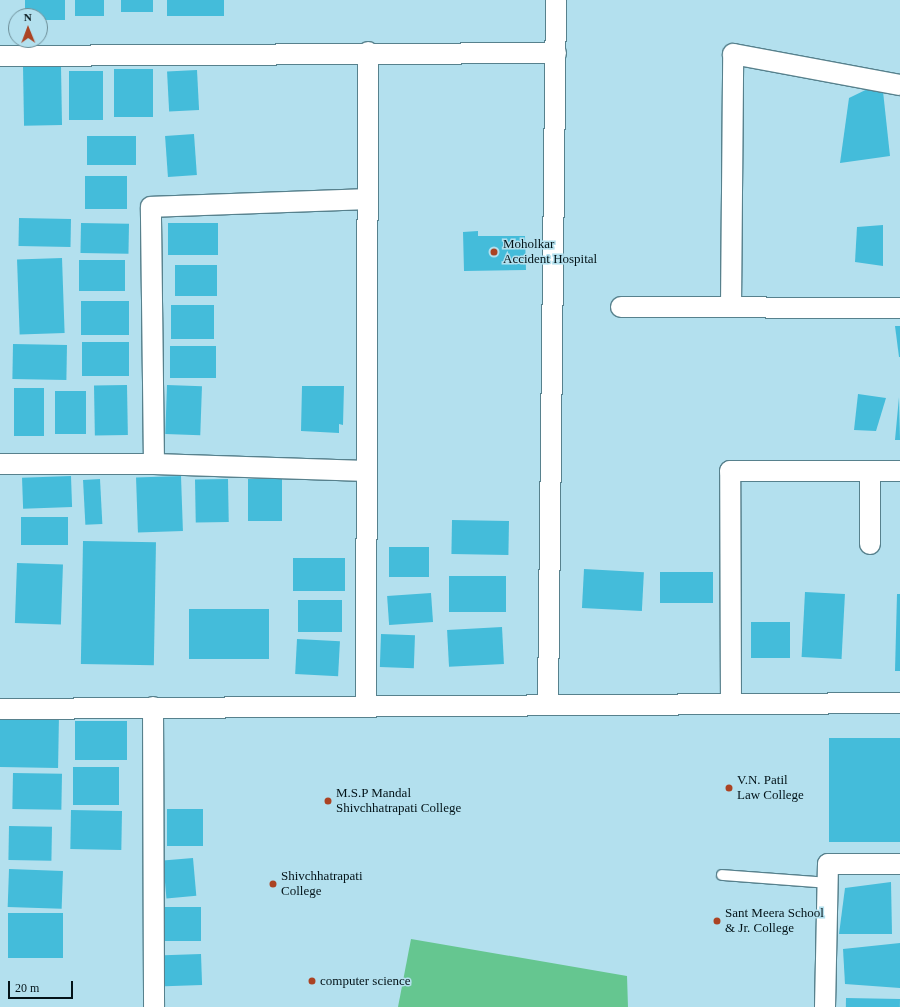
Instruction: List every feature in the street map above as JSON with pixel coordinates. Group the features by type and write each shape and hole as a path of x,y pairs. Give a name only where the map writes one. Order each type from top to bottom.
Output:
{"street":[{"path":"548,704 556,0"},
{"path":"0,56 368,52 556,53"},
{"path":"366,706 368,52"},
{"path":"731,307 733,54 900,86"},
{"path":"154,464 151,207 367,199"},
{"path":"621,307 900,308"},
{"path":"0,464 154,464 367,471"},
{"path":"731,703 730,471 900,471"},
{"path":"870,471 870,544"},
{"path":"0,709 548,704 900,703"},
{"path":"153,707 154,1007"},
{"path":"825,1007 828,864 900,864"}],"lane":[{"path":"722,875 828,883"}],"green space":[{"path":"411,939 627,976 628,1007 398,1007"}],"building":[{"path":"25,0 65,0 65,20 48,20 48,8 25,8"},
{"path":"75,0 104,0 104,16 75,16"},
{"path":"121,0 153,0 153,12 121,12"},
{"path":"167,0 224,0 224,16 167,16"},
{"path":"61,66 62,125 24,126 23,67"},
{"path":"114,69 153,69 153,117 114,117"},
{"path":"197,70 199,110 169,112 167,72"},
{"path":"69,71 103,71 103,120 69,120"},
{"path":"882,82 890,156 840,163 849,98"},
{"path":"194,134 197,175 168,177 165,136"},
{"path":"87,136 136,136 136,165 87,165"},
{"path":"85,176 127,176 127,209 85,209"},
{"path":"19,218 71,219 71,247 19,246"},
{"path":"81,223 129,224 128,254 80,253"},
{"path":"168,223 218,223 218,255 168,255"},
{"path":"883,225 883,266 855,262 857,227"},
{"path":"478,231 478,236 525,236 526,270 464,271 463,232"},
{"path":"62,258 65,333 20,335 17,260"},
{"path":"79,260 125,260 125,291 79,291"},
{"path":"175,265 217,265 217,296 175,296"},
{"path":"81,301 129,301 129,335 81,335"},
{"path":"171,305 214,305 214,339 171,339"},
{"path":"895,326 900,326 900,357 899,357"},
{"path":"82,342 129,342 129,376 82,376"},
{"path":"13,344 67,345 66,380 12,379"},
{"path":"170,346 216,346 216,378 170,378"},
{"path":"127,385 128,435 95,436 94,386"},
{"path":"167,385 202,386 200,435 165,434"},
{"path":"302,386 344,386 343,425 339,424 339,433 301,431"},
{"path":"14,388 44,388 44,436 14,436"},
{"path":"55,391 86,391 86,434 55,434"},
{"path":"858,394 886,398 876,431 854,430"},
{"path":"899,397 900,440 895,440"},
{"path":"71,476 72,507 23,509 22,478"},
{"path":"181,476 183,531 138,533 136,478"},
{"path":"100,479 102,524 85,525 83,480"},
{"path":"228,479 229,522 196,523 195,480"},
{"path":"248,479 282,479 282,521 248,521"},
{"path":"21,517 68,517 68,545 21,545"},
{"path":"452,520 509,521 508,555 451,554"},
{"path":"83,541 156,542 154,665 81,664"},
{"path":"389,547 429,547 429,577 389,577"},
{"path":"293,558 345,558 345,591 293,591"},
{"path":"17,563 63,565 61,625 15,623"},
{"path":"584,569 644,572 642,611 582,608"},
{"path":"660,572 713,572 713,603 660,603"},
{"path":"449,576 506,576 506,612 449,612"},
{"path":"805,592 845,594 842,659 802,657"},
{"path":"431,593 433,622 389,625 387,596"},
{"path":"897,594 900,594 900,671 895,671"},
{"path":"298,600 342,600 342,632 298,632"},
{"path":"189,609 269,609 269,659 189,659"},
{"path":"751,622 790,622 790,658 751,658"},
{"path":"502,627 504,664 449,667 447,630"},
{"path":"381,634 415,635 414,668 380,667"},
{"path":"297,639 340,641 338,676 295,674"},
{"path":"0,714 59,715 58,768 0,767"},
{"path":"75,721 127,721 127,760 75,760"},
{"path":"829,738 900,738 900,842 829,842"},
{"path":"73,767 119,767 119,805 73,805"},
{"path":"13,773 62,774 61,810 12,809"},
{"path":"167,809 203,809 203,846 167,846"},
{"path":"71,810 122,811 121,850 70,849"},
{"path":"9,826 52,827 51,861 8,860"},
{"path":"193,858 196,896 166,898 163,861"},
{"path":"9,869 63,871 62,909 8,907"},
{"path":"891,882 892,934 839,934 845,888"},
{"path":"165,907 201,907 201,941 165,941"},
{"path":"8,913 63,913 63,958 8,958"},
{"path":"900,943 900,988 845,984 843,949"},
{"path":"201,954 202,985 165,986 164,955"},
{"path":"846,998 900,999 900,1007 846,1007"}],"place":[{"name":"Moholkar Accident Hospital","path":"494,252"},
{"name":"V.N. Patil Law College","path":"729,788"},
{"name":"M.S.P Mandal Shivchhatrapati College","path":"328,801"},
{"name":"Shivchhatrapati College","path":"273,884"},
{"name":"Sant Meera School & Jr. College","path":"717,921"},
{"name":"computer science","path":"312,981"}]}
